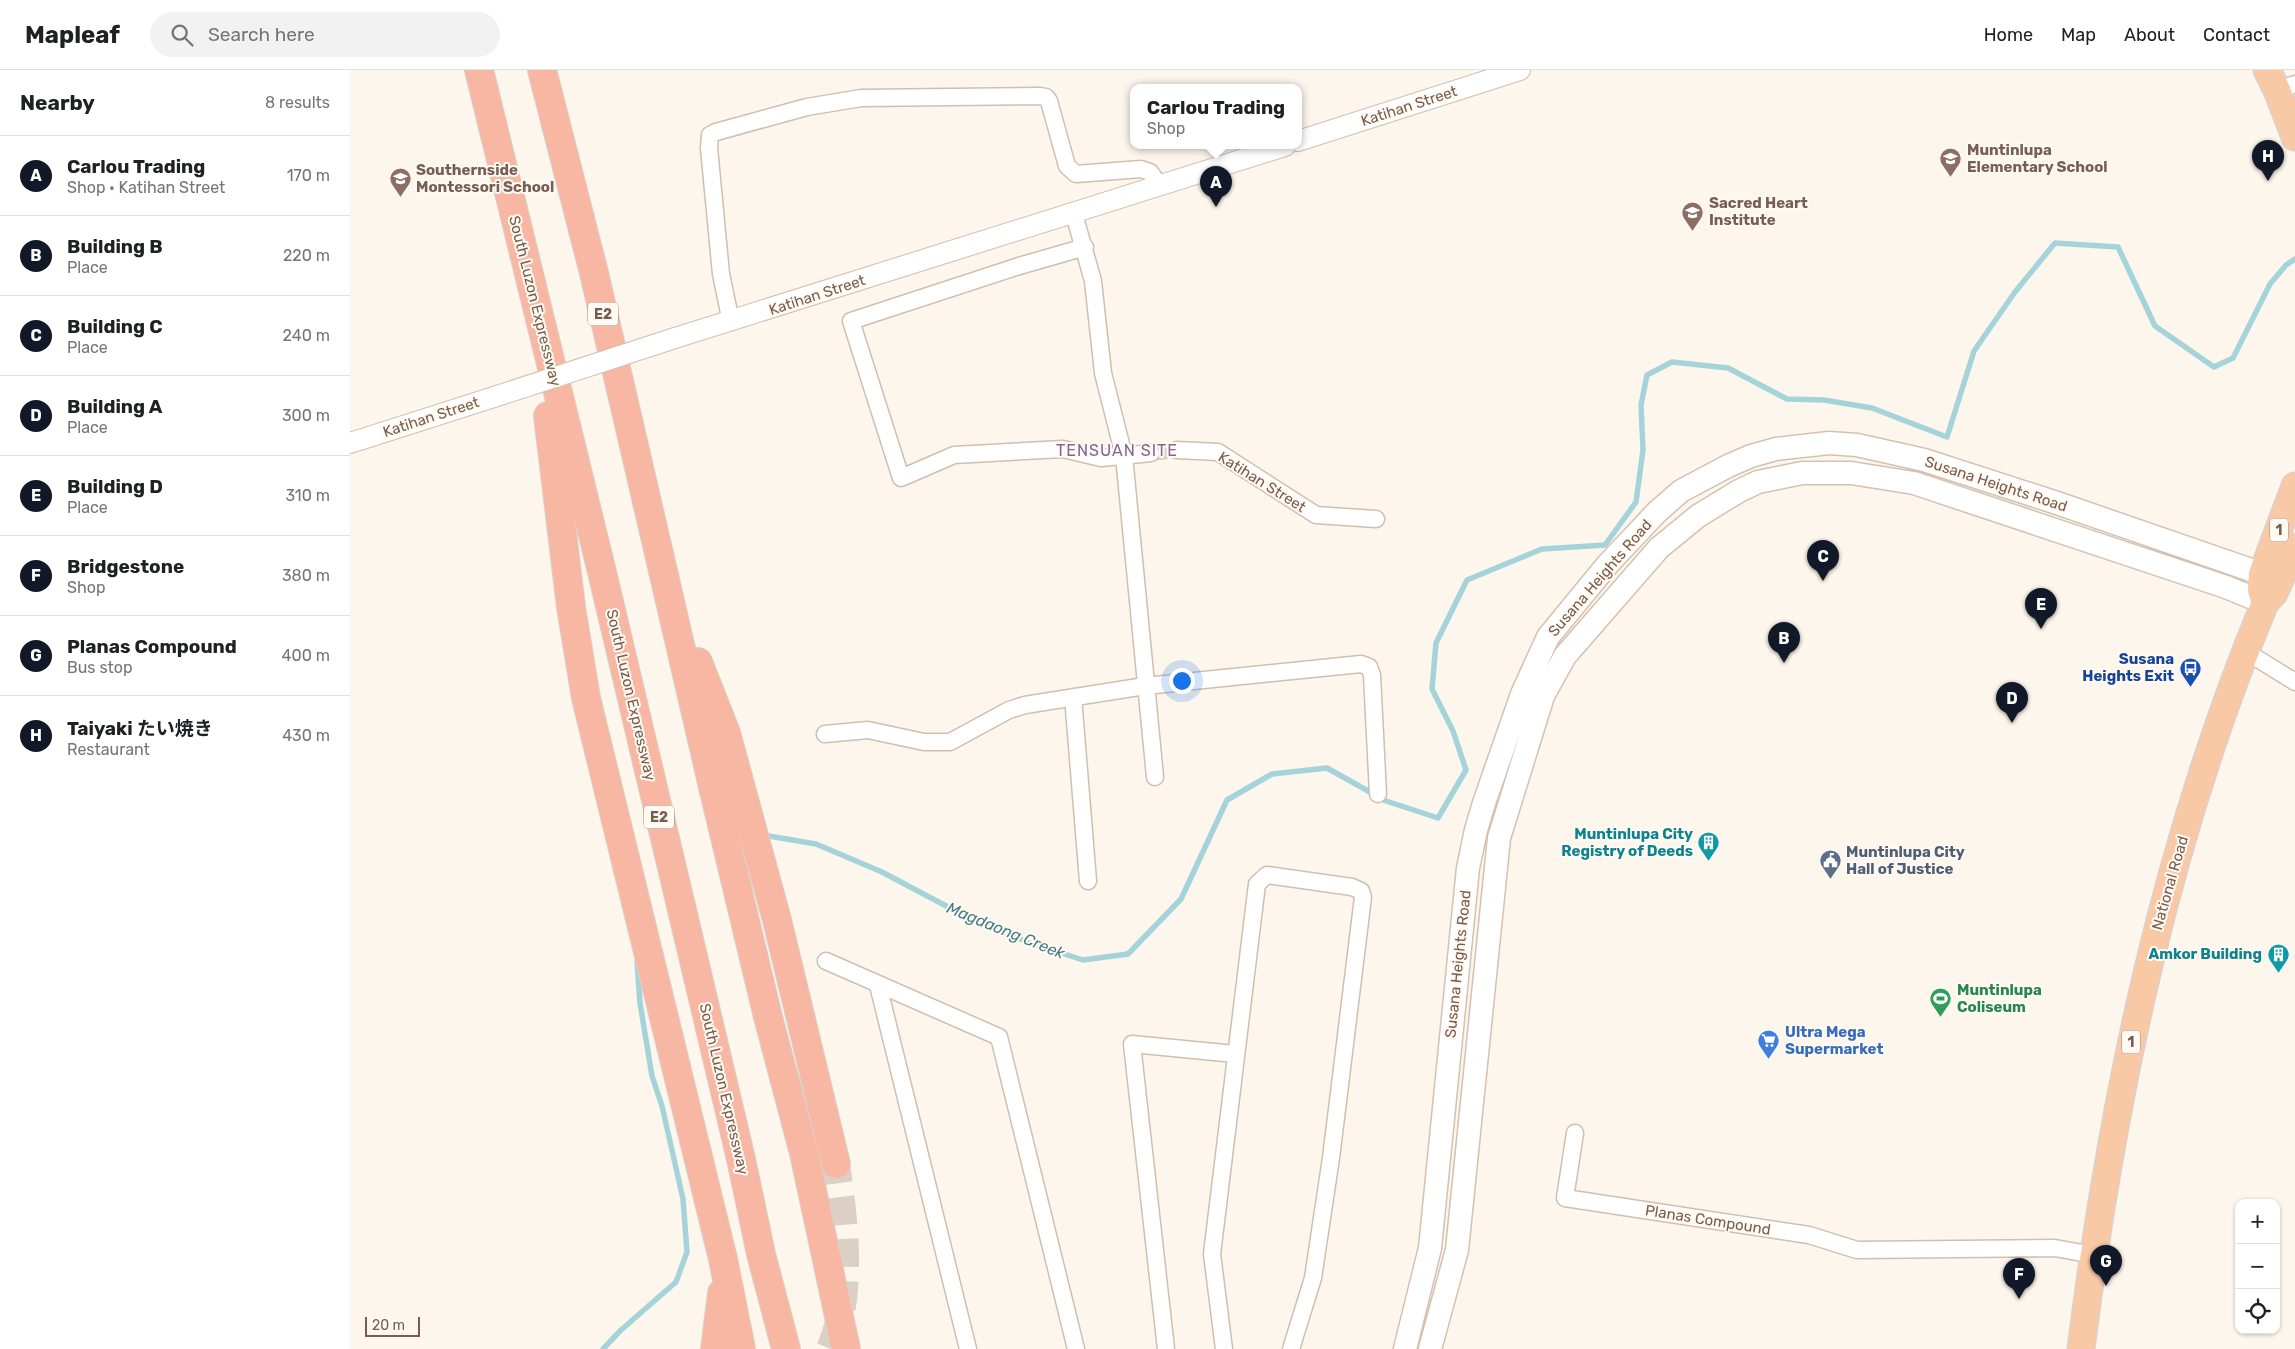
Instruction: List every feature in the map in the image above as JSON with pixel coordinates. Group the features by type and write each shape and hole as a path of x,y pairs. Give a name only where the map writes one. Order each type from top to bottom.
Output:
{"highway":[{"name":"South Luzon Expressway","path":"479,70 601,568 742,1159 761,1254 786,1349"},
{"name":"E2","path":"542,70 594,273 659,559 766,1008 804,1153 846,1349"},
{"path":"2280,81 2295,137"},
{"path":"531,285 571,607 586,698 723,1259 741,1349"},
{"name":"1","path":"2271,577 2295,486"},
{"name":"1","path":"2265,603 2261,590 2295,547"},
{"path":"659,559 726,733 777,920 836,1164"},
{"name":"National Road","path":"2081,1349 2092,1255 2124,1075 2148,962 2201,778 2245,651 2265,603"},
{"path":"715,1349 720,1315 723,1259"}],"main road":[{"name":"Susana Heights Road","path":"1404,1349 1430,1248 1468,868 1476,830 1522,694 1548,637 1608,564 1657,512 1681,491 1751,456 1802,445 1829,443 1857,445 1933,463 2057,503 2271,577"},
{"name":"Susana Heights Road","path":"1430,1349 1456,1250 1494,870 1499,838 1544,696 1565,656 1659,548 1706,511 1738,491 1758,482 1802,473 1851,473 1914,483 2191,575 2265,603"}],"street":[{"name":"Katihan Street","path":"1302,140 1520,70"},
{"path":"731,322 721,274 709,148 710,135 716,132 807,107 861,98 1040,96 1046,97 1049,101 1070,171 1076,174 1141,169 1150,172 1160,186"},
{"name":"Katihan Street","path":"350,442 1275,149"},
{"path":"1074,214 1093,280 1103,373 1124,456 1155,777"},
{"path":"1085,247 1019,266 851,321 901,478 954,455 1063,449 1100,458 1151,453"},
{"name":"Katihan Street","path":"1178,450 1218,452 1316,515 1376,519"},
{"path":"2245,651 2295,682"},
{"path":"825,734 868,730 924,742 950,742 1017,707 1145,686 1361,664 1369,667 1372,674 1378,794"},
{"path":"1073,697 1088,881"},
{"path":"1224,1349 1212,1254 1257,884 1267,875 1352,887 1360,891 1363,897 1332,1158 1313,1278 1291,1349"},
{"path":"826,961 999,1037 1076,1349"},
{"path":"878,985 968,1349"},
{"path":"1166,1349 1132,1044 1235,1054"},
{"name":"Planas Compound","path":"1575,1133 1565,1198 1809,1235 1856,1250 2055,1248 2092,1255"}],"waterway":[{"name":"Magdaong Creek","path":"763,835 816,844 882,872 967,917 1030,943 1083,960 1128,954 1181,899 1227,800 1272,774 1327,768 1386,801 1438,818 1466,770 1453,731 1432,689 1436,643 1467,580 1542,549 1605,545 1636,502 1643,450 1641,405 1647,375 1672,362 1728,368 1787,399 1824,400 1872,408 1947,437 1974,351 2015,292 2055,243 2118,247 2155,326 2214,367 2233,358 2270,284 2286,265 2295,259"},
{"name":"Magdaong Creek","path":"603,1349 621,1330 676,1282 687,1252 683,1199 662,1106 652,1076 640,1003 637,961"}],"tunnel":[{"path":"1151,453 1177,450"},
{"path":"830,1349 837,1328 845,1282 844,1233 836,1164"}],"place":[{"name":"Muntinlupa Elementary School","path":"1951,178"},
{"name":"Taiyaki たい焼き","path":"2268,181"},
{"name":"Southernside Montessori School","path":"400,198"},
{"name":"Carlou Trading","path":"1216,207"},
{"name":"Sacred Heart Institute","path":"1693,231"},
{"name":"Building C","path":"1823,581"},
{"name":"Building D","path":"2041,629"},
{"name":"Building B","path":"1784,663"},
{"name":"Susana Heights Exit","path":"2190,687"},
{"name":"Building A","path":"2012,723"},
{"name":"Muntinlupa City Registry of Deeds","path":"1709,862"},
{"name":"Muntinlupa City Hall of Justice","path":"1830,880"},
{"name":"Amkor Building","path":"2278,973"},
{"name":"Muntinlupa Coliseum","path":"1941,1018"},
{"name":"Ultra Mega Supermarket","path":"1769,1060"},
{"name":"Planas Compound","path":"2106,1286"},
{"name":"Bridgestone","path":"2019,1299"}],"district":[{"name":"TENSUAN SITE","path":"1117,450"}]}
